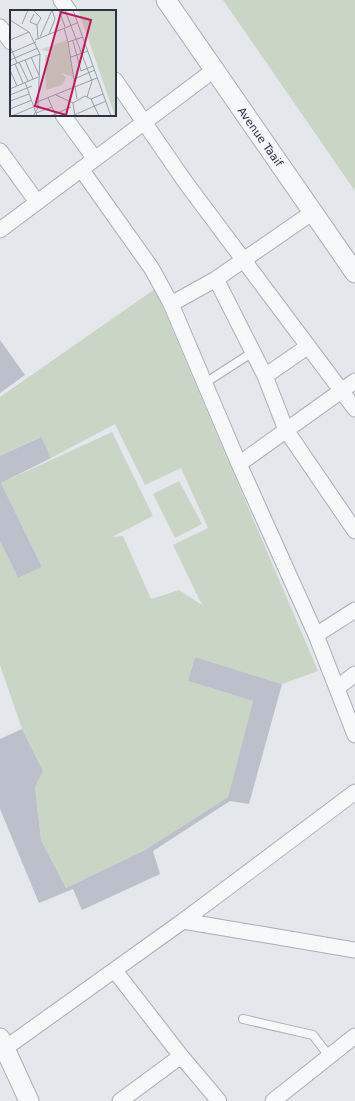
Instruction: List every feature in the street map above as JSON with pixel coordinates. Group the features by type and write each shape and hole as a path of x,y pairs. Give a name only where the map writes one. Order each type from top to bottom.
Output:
{"street":[{"path":"61,0 68,10"},
{"name":"Avenue Taaif","path":"166,0 355,273"},
{"path":"0,27 10,41"},
{"path":"0,230 214,70"},
{"path":"116,81 307,347 342,390 355,409"},
{"path":"64,116 95,159"},
{"path":"0,151 37,202"},
{"path":"81,169 152,268 171,304 316,635 355,735"},
{"path":"171,304 216,279 312,212"},
{"path":"216,279 265,376 286,430 355,531"},
{"path":"265,376 307,347"},
{"path":"240,464 355,380"},
{"path":"316,635 355,610"},
{"path":"336,688 355,674"},
{"path":"29,1101 2,1044 115,971 355,792"},
{"path":"184,921 355,950"},
{"path":"115,971 181,1056 219,1101"},
{"path":"273,1101 355,1036"},
{"path":"120,1101 181,1056"}],"lane":[{"path":"205,383 253,352"},
{"path":"243,1019 313,1035 329,1056"}],"green space":[{"path":"223,0 355,0 355,191"},
{"path":"155,289 318,671 282,684 195,657 188,681 253,701 228,797 145,850 66,888 41,840 35,787 43,771 22,729 0,665 0,541 18,578 42,567 1,483 112,432 153,516 112,537 123,536 151,599 179,590 202,605 173,545 208,528 181,468 145,485 115,424 51,458 40,437 0,456 0,397"},
{"path":"179,481 202,524 175,538 153,494"}],"building":[{"path":"0,340 25,375 0,393"},
{"path":"41,437 51,458 1,483 42,567 18,578 0,541 0,456"},
{"path":"195,657 282,684 249,804 230,801 153,851 160,874 82,910 73,889 39,903 0,809 0,739 22,729 43,771 35,787 41,840 66,888 145,850 228,797 253,701 188,681"}]}
